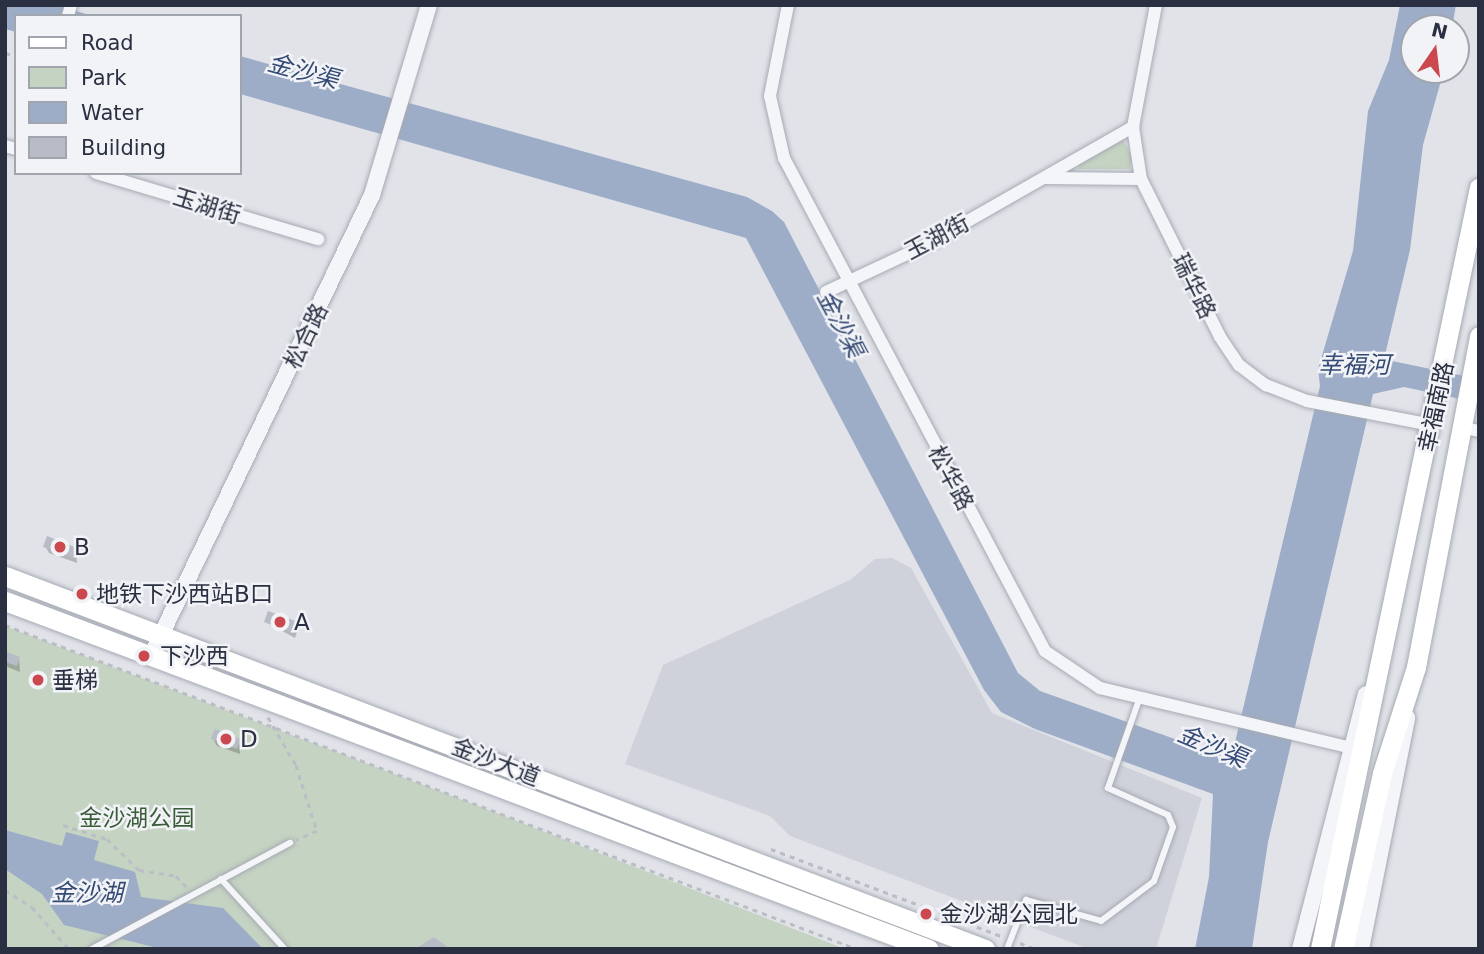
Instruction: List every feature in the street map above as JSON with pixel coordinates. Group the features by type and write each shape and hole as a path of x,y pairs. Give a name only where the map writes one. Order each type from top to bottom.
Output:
{"main road":[{"name":"幸福南路","path":"1320,949 1445,366 1479,187"},
{"name":"幸福南路","path":"1343,949 1382,773 1416,667 1467,422 1472,369 1479,335"},
{"name":"金沙大道","path":"5,576 162,632 985,949"},
{"name":"金沙大道","path":"5,601 152,654 929,949"}],"street":[{"name":"松合路","path":"152,654 327,291 388,147 429,5"},
{"name":"松华路","path":"788,5 775,57 772,129 847,282 1045,651 1100,688 1348,747"},
{"name":"瑞华路","path":"1156,5 1133,127 1141,179 1239,365 1266,385 1307,401 1432,425"},
{"name":"玉湖街","path":"826,292 1047,178 1080,152 1133,127"},
{"name":"玉湖街","path":"103,175 318,239"},
{"name":"玉湖街","path":"1047,178 1141,179"},
{"name":"幸福南路","path":"1300,949 1348,747 1389,626"},
{"name":"幸福南路","path":"1361,949 1416,667"}],"lane":[{"path":"1007,949 1026,900 1101,921 1154,881 1173,827 1168,815 1108,788 1140,697"},
{"path":"92,949 290,843"},
{"path":"221,879 285,949"}],"path":[{"path":"5,625 857,949"},
{"path":"258,695 296,765 317,831 290,843"},
{"path":"63,825 107,839 139,870 176,876 192,894"},
{"path":"5,890 32,907 69,949"}],"shaded area":[{"path":"892,558 911,568 992,713 1202,798 1156,949 1089,949 790,836 770,816 625,764 663,665 850,580 875,559"}],"green space":[{"path":"1122,138 1132,157 1130,169 1079,169 1077,160"},
{"name":"金沙湖公园","path":"5,626 489,810 845,949 5,949"}],"water":[{"path":"5,5 55,5 86,14 14,14 14,31 5,29"},
{"name":"幸福河","path":"1400,5 1456,5 1454,14 1400,14 1400,84 1440,84 1423,145 1410,250 1385,355 1390,359 1392,352 1392,361 1479,379 1479,403 1404,387 1373,394 1268,842 1252,949 1195,949 1209,877 1213,794 1035,729 1001,712 984,690 746,238 242,95 242,57 747,197 772,211 784,222 1018,673 1040,691 1231,759 1320,386 1318,369 1353,251 1368,111 1389,60"},
{"name":"金沙湖","path":"5,830 62,846 66,832 99,841 94,860 135,872 141,897 223,908 263,949 162,949 64,925 42,894 5,869"}],"building":[{"name":"B","path":"47,536 77,548 73,558 43,547"},
{"name":"A","path":"268,611 295,621 291,632 264,622"},
{"path":"5,651 20,657 17,666 5,662"},
{"name":"D","path":"215,729 240,739 237,749 211,739"},
{"path":"434,937 450,949 415,949"}],"place":[{"name":"B","path":"60,547"},
{"name":"地铁下沙西站B口","path":"82,594"},
{"name":"A","path":"280,622"},
{"name":"下沙西","path":"144,656"},
{"name":"垂梯","path":"38,680"},
{"name":"D","path":"226,739"},
{"name":"金沙湖公园北","path":"926,914"}],"water label":[{"name":"金沙渠","path":"303,72"},
{"name":"金沙渠","path":"840,324"},
{"name":"金沙渠","path":"1212,747"}]}
